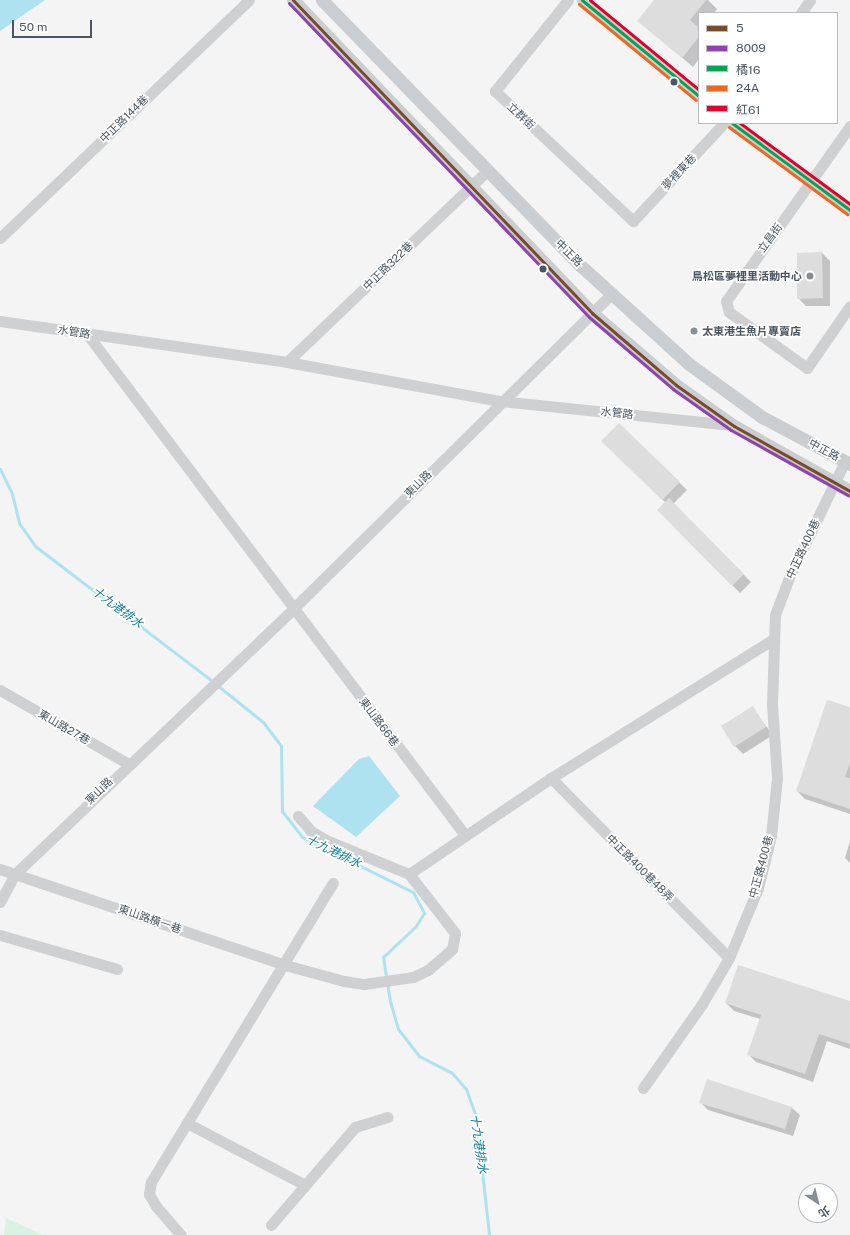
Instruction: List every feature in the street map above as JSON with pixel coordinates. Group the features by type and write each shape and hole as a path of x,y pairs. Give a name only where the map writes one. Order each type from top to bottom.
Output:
{"main road":[{"path":"293,0 473,185 592,313 676,385 734,426 850,491"},
{"name":"中正路","path":"322,0 488,170 612,293 689,364 762,417 848,463"}],"street":[{"name":"中正路144巷","path":"0,238 249,0"},
{"name":"立群街","path":"568,0 494,91 633,222"},
{"path":"582,0 698,95"},
{"path":"802,12 810,0"},
{"name":"夢裡東巷","path":"633,222 723,124"},
{"path":"733,124 850,210"},
{"path":"810,182 850,126"},
{"name":"中正路322巷","path":"287,362 488,170"},
{"name":"立昌街","path":"810,182 727,298 726,307 807,368 850,306"},
{"name":"東山路","path":"0,902 15,874 127,763 206,688 294,608 500,401 612,293"},
{"name":"水管路","path":"0,321 287,362 500,401 734,426"},
{"name":"東山路66巷","path":"87,334 465,835"},
{"name":"中正路400巷","path":"643,1088 702,1004 729,958 758,888 770,836 777,778 772,640 775,615 790,574 835,483 848,463"},
{"path":"298,816 311,831 328,841 409,874 551,778 772,640"},
{"name":"東山路27巷","path":"0,690 127,763"},
{"name":"中正路400巷48弄","path":"551,778 729,958"},
{"name":"東山路橫一巷","path":"0,869 284,965 364,984 394,980 428,970 447,955 456,941 455,933 409,874"},
{"path":"181,1235 149,1194 151,1182 333,883"},
{"path":"0,935 117,969"},
{"path":"271,1225 303,1184 355,1127 387,1117"},
{"path":"187,1123 303,1184"}],"green space":[{"path":"6,1218 43,1235 4,1235"}],"water":[{"path":"0,0 45,0 0,31"},
{"path":"369,756 400,796 356,837 313,806 359,759"}],"building":[{"path":"654,0 706,0 690,20 698,27 698,38 682,58 637,21"},
{"name":"鳥松區夢裡里活動中心","path":"822,252 823,298 797,299 797,253"},
{"path":"619,423 680,482 662,500 601,441"},
{"path":"669,498 744,574 732,586 657,510"},
{"path":"827,700 850,707 850,763 845,777 850,778 850,809 796,791"},
{"path":"753,706 766,727 734,747 721,726"},
{"path":"738,965 850,1001 850,1044 819,1034 805,1074 747,1055 761,1015 725,1003"},
{"path":"707,1079 792,1107 785,1129 699,1103"}],"waterway":[{"name":"十九港排水","path":"0,469 12,494 19,523 35,546 212,681"},
{"name":"十九港排水","path":"217,685 263,722 281,746 282,811 302,837 413,892 424,913 416,926 383,957 390,1001 398,1029 419,1056 452,1073 466,1089 476,1117 489,1235"}],"transit line":[{"name":"5","path":"293,0 592,313 676,385 734,426 850,491"},
{"name":"橘16","path":"582,0 698,95"},
{"name":"紅61","path":"590,0 698,89"},
{"name":"8009","path":"289,3 589,317 673,389 731,430 848,495"},
{"name":"24A","path":"579,4 696,100"},
{"name":"橘16","path":"733,124 850,210"},
{"name":"紅61","path":"741,124 850,204"},
{"name":"24A","path":"729,127 847,214"}],"place":[{"name":"鳥松區夢裡里活動中心","path":"810,276"},
{"name":"太東港生魚片專賣店","path":"694,331"}]}
